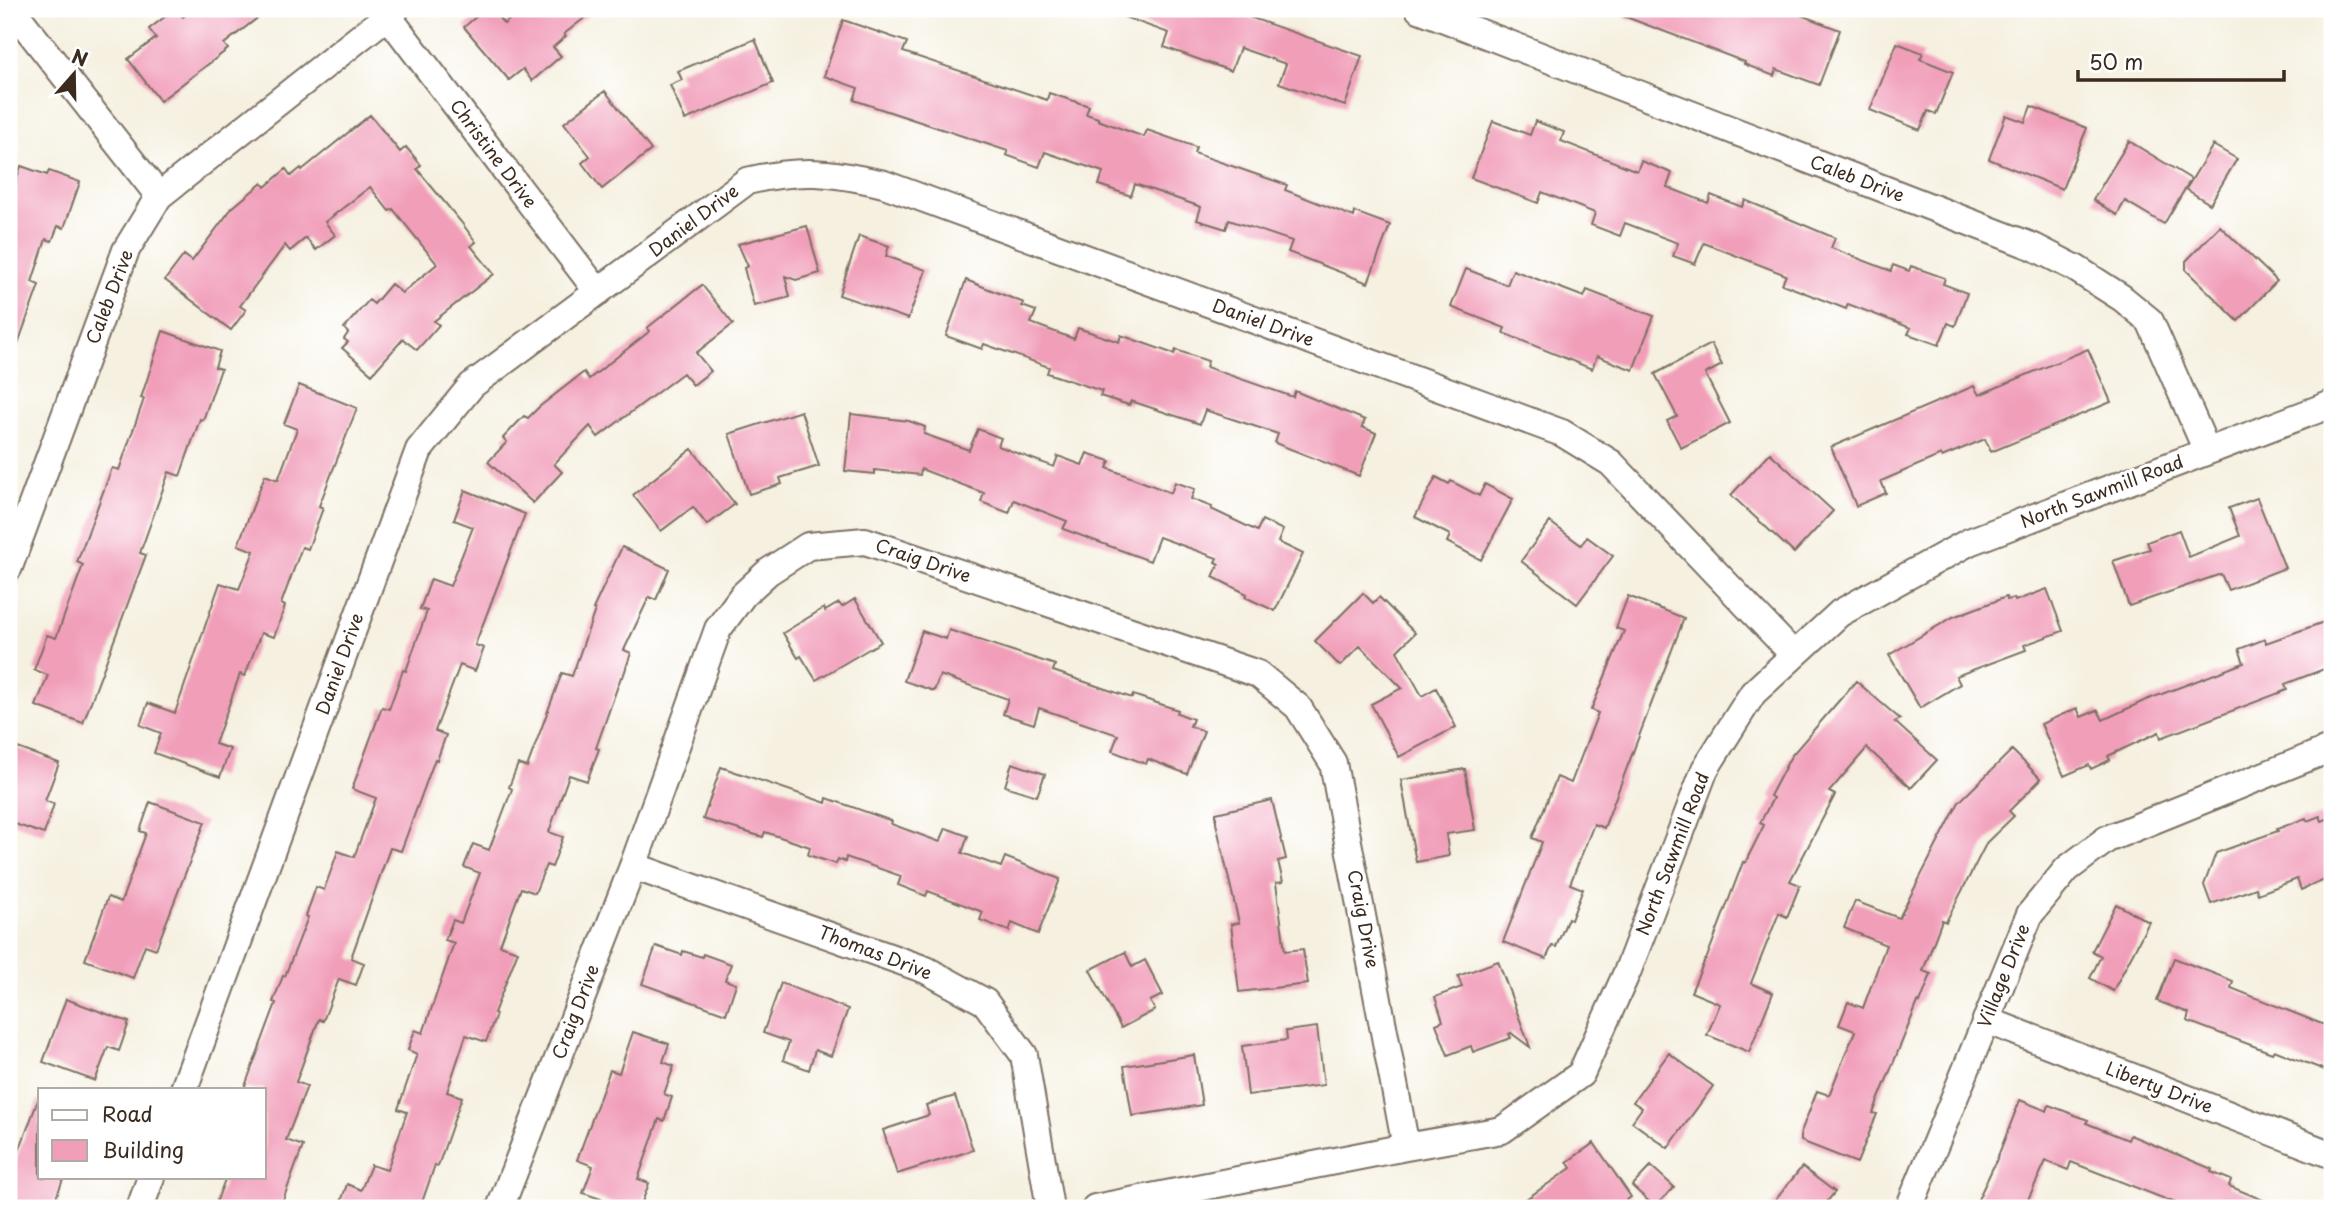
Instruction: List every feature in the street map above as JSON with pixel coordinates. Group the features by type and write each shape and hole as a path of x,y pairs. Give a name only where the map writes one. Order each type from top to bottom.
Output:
{"street":[{"path":"12,9 159,196"},
{"name":"Caleb Drive","path":"1419,9 2034,247 2075,268 2122,298 2150,321 2207,452"},
{"name":"Caleb Drive","path":"9,567 126,250 159,196 392,12"},
{"name":"Christine Drive","path":"392,12 598,292"},
{"name":"Daniel Drive","path":"184,1088 419,450 472,386 747,181 783,173 836,173 884,184 1562,433 1611,463 1794,655"},
{"name":"North Sawmill Road","path":"1095,1208 1502,1130 1581,1074 1628,970 1705,769 1753,693 1840,613 1969,542 2332,404"},
{"name":"Craig Drive","path":"500,1208 633,866 718,629 751,588 768,572 808,546 865,541 1258,674 1298,707 1334,763 1406,1147"},
{"name":"Village Drive","path":"1909,1208 2029,914 2067,869 2107,839 2332,748"},
{"name":"Thomas Drive","path":"633,866 926,970 985,1002 1024,1055 1050,1208"},
{"name":"Liberty Drive","path":"1986,1020 2332,1156"},
{"path":"140,1208 151,1178"}],"building":[{"path":"175,9 183,17 194,9 269,9 224,44 228,49 160,101 128,59 156,38 149,29"},
{"path":"485,9 491,9 504,24 522,9 596,9 564,34 566,36 553,47 561,56 532,81 523,69 509,80 464,27"},
{"path":"1111,9 1252,9 1249,17 1362,56 1345,106 1279,83 1286,64 1240,48 1231,71 1164,47 1169,33 1110,12"},
{"path":"1610,9 1785,9 1840,30 1819,85 1776,69 1774,76"},
{"path":"843,20 907,42 903,52 1047,100 1049,93 1089,106 1086,114 1098,120 1144,137 1147,130 1196,147 1194,153 1287,185 1285,190 1354,217 1355,212 1390,225 1368,283 1288,252 1292,241 1229,220 1226,229 1197,220 1201,207 1135,184 1131,196 1099,185 1103,172 1045,152 1039,167 1006,155 1008,151 854,100 858,88 824,76"},
{"path":"755,39 773,83 685,120 670,85 682,80 678,71"},
{"path":"1897,43 1923,53 1920,59 1953,72 1936,114 1928,111 1920,130 1870,110"},
{"path":"605,91 651,150 602,189 582,163 590,156 564,123"},
{"path":"2031,106 2087,128 2062,189 1989,159 2006,115 2025,122"},
{"path":"370,115 400,152 406,147 421,165 417,169 476,242 471,246 494,274 434,321 439,325 417,350 403,339 372,374 342,348 348,342 344,339 348,333 344,328 369,300 374,304 391,284 402,293 437,264 393,209 389,211 370,187 325,222 335,235 316,250 306,238 290,251 285,245 240,306 246,310 231,330 165,280 184,255 192,261 232,208 262,183 265,187 286,169 291,176 301,168 302,170"},
{"path":"1493,121 1530,135 1535,121 1564,132 1561,141 1637,171 1641,161 1672,173 1667,187 1708,203 1711,195 1742,207 1745,200 1835,238 1831,248 1891,271 1893,265 1909,271 1911,266 1945,278 1943,284 1967,293 1955,326 1948,323 1939,345 1908,334 1911,328 1848,304 1846,309 1782,284 1786,275 1704,243 1695,264 1673,256 1678,243 1625,223 1620,236 1591,225 1595,213 1542,192 1538,203 1471,178"},
{"path":"2129,141 2191,179 2164,224 2125,201 2117,215 2093,200"},
{"path":"2213,145 2237,159 2210,204 2186,189"},
{"path":"21,166 47,175 49,171 80,182 64,228 58,226 52,241 46,239 32,282 39,285 12,360 9,360 9,201"},
{"path":"807,226 820,273 796,280 785,276 790,297 754,306 744,268 748,266 738,244"},
{"path":"2220,226 2277,281 2238,321 2186,270 2186,261"},
{"path":"859,236 889,246 886,256 926,270 908,319 839,295"},
{"path":"1466,269 1507,285 1513,270 1584,297 1587,290 1654,316 1633,370 1597,356 1592,369 1503,333 1505,328 1451,307"},
{"path":"966,280 1024,303 1022,306 1036,311 1031,323 1074,339 1078,328 1119,342 1121,335 1174,354 1176,350 1208,361 1206,367 1293,397 1295,391 1365,420 1362,427 1376,433 1359,476 1275,443 1278,434 1205,410 1200,424 1131,401 1129,405 1100,396 1102,391 1047,373 1049,367 984,344 982,349 946,336"},
{"path":"702,285 733,324 696,353 711,371 693,385 683,373 598,437 590,426 554,464 562,472 533,503 488,462 507,442 503,438 524,416 528,418 584,372 589,379 650,331 647,328"},
{"path":"163,331 220,351 215,367 221,369 180,476 169,472 140,553 146,555 83,723 36,706 48,675 34,670 47,635 56,638 83,565 77,562 112,468 119,470 144,399 141,398"},
{"path":"1711,344 1722,365 1705,374 1730,423 1681,448 1667,421 1677,416 1655,374"},
{"path":"2088,349 2111,402 1991,452 1985,439 1942,457 1941,455 1881,481 1886,493 1856,506 1831,447 1974,386 1979,395"},
{"path":"299,385 357,408 319,506 323,508 308,549 302,547 281,604 285,606 274,637 261,633 245,676 240,674 215,744 230,749 220,777 154,753 161,733 140,725 148,703 175,713 220,583 239,589 254,551 238,545 265,475 278,480 297,429 284,424"},
{"path":"801,411 819,466 780,478 782,484 749,494 729,434"},
{"path":"851,414 909,421 925,427 924,434 969,450 978,429 1001,438 998,446 1054,467 1058,456 1082,465 1087,453 1110,461 1107,468 1171,493 1175,482 1195,489 1191,499 1257,531 1262,520 1283,530 1278,542 1303,554 1275,611 1245,597 1247,594 1213,577 1219,564 1215,562 1217,558 1159,537 1150,561 1063,529 1067,521 1014,500 1009,513 981,502 984,493 921,469 920,475 875,470 875,474 845,471"},
{"path":"692,449 735,504 707,525 693,507 661,531 633,495"},
{"path":"1770,453 1833,511 1794,553 1731,495"},
{"path":"1436,477 1449,484 1451,481 1479,496 1485,484 1513,499 1481,560 1447,542 1450,535 1415,517"},
{"path":"465,490 525,514 475,645 484,648 475,671 460,665 435,731 446,735 437,760 435,759 401,851 390,848 351,958 364,963 356,985 339,979 323,1021 319,1019 296,1082 307,1086 286,1140 303,1146 280,1208 214,1208 226,1178 266,1178 266,1088 244,1088 276,1003 273,1002 308,917 306,916 316,887 324,890 338,851 354,857 376,798 352,789 382,707 389,709 403,670 406,671 427,611 420,609 431,579 450,586 473,527 454,520"},
{"path":"2257,498 2285,568 2228,590 2221,574 2129,606 2113,561 2150,549 2147,542 2179,530 2189,557 2240,536 2229,508"},
{"path":"1550,522 1581,545 1587,537 1613,556 1577,604 1521,561"},
{"path":"622,547 669,569 656,600 649,597 624,650 631,653 596,748 599,749 587,781 569,775 549,832 563,837 552,867 546,865 535,893 521,888 500,945 518,951 486,1042 466,1035 447,1092 462,1097 438,1166 435,1165 420,1208 339,1208 347,1184 361,1190 371,1165 387,1170 407,1112 398,1109 417,1054 408,1050 415,1030 423,1033 454,943 445,940 453,920 461,923 480,873 464,867 473,844 489,850 512,789 509,787 518,764 527,767 562,673 572,676 595,610 593,609"},
{"path":"2047,589 2063,631 2024,645 2026,650 1956,676 1960,684 1920,708 1889,655 1953,617 2006,597 2007,600 2014,598 2015,601"},
{"path":"1363,593 1373,603 1379,597 1415,633 1397,651 1422,696 1436,688 1456,727 1399,757 1371,704 1402,688 1360,646 1340,666 1315,641"},
{"path":"1628,596 1684,618 1604,828 1594,824 1570,884 1583,889 1571,920 1568,918 1556,947 1552,946 1546,959 1503,942 1542,842 1532,838 1557,777 1571,783 1598,713 1591,710 1624,631 1616,628"},
{"path":"855,599 881,642 816,680 783,633 824,608 825,611 839,603 842,607"},
{"path":"2332,619 2332,666 2285,684 2287,690 2161,738 2159,732 2108,756 2110,760 2091,769 2089,765 2064,776 2041,724 2077,708 2081,717 2098,710 2103,720 2146,700 2244,663 2239,649 2265,639 2266,643"},
{"path":"949,630 1055,665 1053,671 1132,698 1133,695 1178,710 1177,713 1193,719 1190,726 1204,731 1187,774 1148,759 1146,764 1112,751 1118,735 1039,708 1034,724 1003,714 1008,699 940,675 934,691 904,681 922,631 946,639"},
{"path":"1856,681 1900,719 1895,722 1937,760 1911,788 1867,748 1829,792 1835,795 1790,881 1800,885 1787,917 1779,913 1751,983 1773,993 1749,1052 1707,1035 1720,1004 1691,992 1743,862 1745,863 1764,825 1760,823 1773,798 1770,796 1791,756"},
{"path":"15,747 59,763 45,801 54,804 44,834 9,822 9,763"},
{"path":"2012,750 2041,779 2009,811 2014,816 1987,842 1946,922 1942,920 1923,971 1931,974 1873,1113 1877,1114 1857,1163 1801,1141 1801,1132 1817,1091 1829,1095 1855,1031 1839,1025 1848,1002 1863,1008 1886,945 1844,928 1855,901 1899,918 1959,802"},
{"path":"1012,763 1045,774 1037,796 1005,786"},
{"path":"721,767 826,803 827,798 892,821 891,824 940,842 946,828 968,836 962,853 1001,867 1005,857 1060,879 1038,934 1012,923 1009,931 980,920 983,912 928,891 926,896 898,885 901,876 846,857 845,862 838,859 836,864 808,855 810,847 765,832 763,837 703,819"},
{"path":"1465,769 1475,830 1446,834 1449,856 1416,862 1401,780"},
{"path":"1272,800 1286,859 1278,861 1283,882 1276,883 1285,951 1303,949 1308,984 1239,992 1231,924 1239,923 1216,813"},
{"path":"150,802 205,822 156,949 145,945 133,978 85,960 108,897 121,902 146,833 140,831"},
{"path":"2320,816 2322,821 2332,817 2332,877 2301,890 2297,879 2258,894 2256,888 2211,904 2204,885 2216,853 2306,818 2307,821"},
{"path":"2116,904 2149,922 2113,991 2090,978 2101,956 2092,951"},
{"path":"656,946 682,955 683,951 702,957 703,954 731,964 725,980 736,984 726,1014 642,984"},
{"path":"1125,952 1132,967 1145,960 1163,995 1150,1001 1155,1010 1121,1028 1090,970"},
{"path":"2174,958 2233,981 2231,988 2332,1028 2332,1073 2187,1021 2189,1013 2157,1001"},
{"path":"1498,961 1530,1047 1511,1033 1511,1038 1473,1052 1471,1046 1448,1055 1436,1024 1443,1021 1435,997 1462,987 1458,976"},
{"path":"781,983 848,1009 831,1056 815,1050 809,1070 783,1060 789,1042 763,1033"},
{"path":"66,999 129,1022 119,1051 108,1047 95,1081 43,1062"},
{"path":"1317,1027 1324,1085 1248,1095 1242,1046 1287,1040 1286,1031"},
{"path":"633,1032 669,1044 663,1062 674,1066 664,1094 672,1097 664,1121 659,1119 638,1179 649,1183 640,1208 627,1208 583,1193 593,1166 577,1160 610,1070 619,1073"},
{"path":"1669,1053 1713,1086 1668,1148 1632,1122 1642,1108 1633,1102"},
{"path":"1194,1055 1202,1105 1132,1116 1124,1066"},
{"path":"955,1096 973,1150 897,1174 883,1130 929,1115 926,1105"},
{"path":"38,1100 38,1178 64,1178 52,1208 9,1208 9,1178"},
{"path":"2020,1100 2047,1111 2049,1105 2128,1140 2130,1135 2164,1149 2212,1169 2211,1172 2231,1180 2229,1186 2282,1208 2188,1208 2071,1162 2068,1170 2046,1161 2024,1208 1974,1208"},
{"path":"1594,1143 1631,1197 1615,1208 1513,1208 1571,1168 1567,1162"},
{"path":"1651,1166 1674,1187 1655,1207 1632,1186"},
{"path":"1802,1167 1835,1192 1822,1208 1769,1208"}]}
